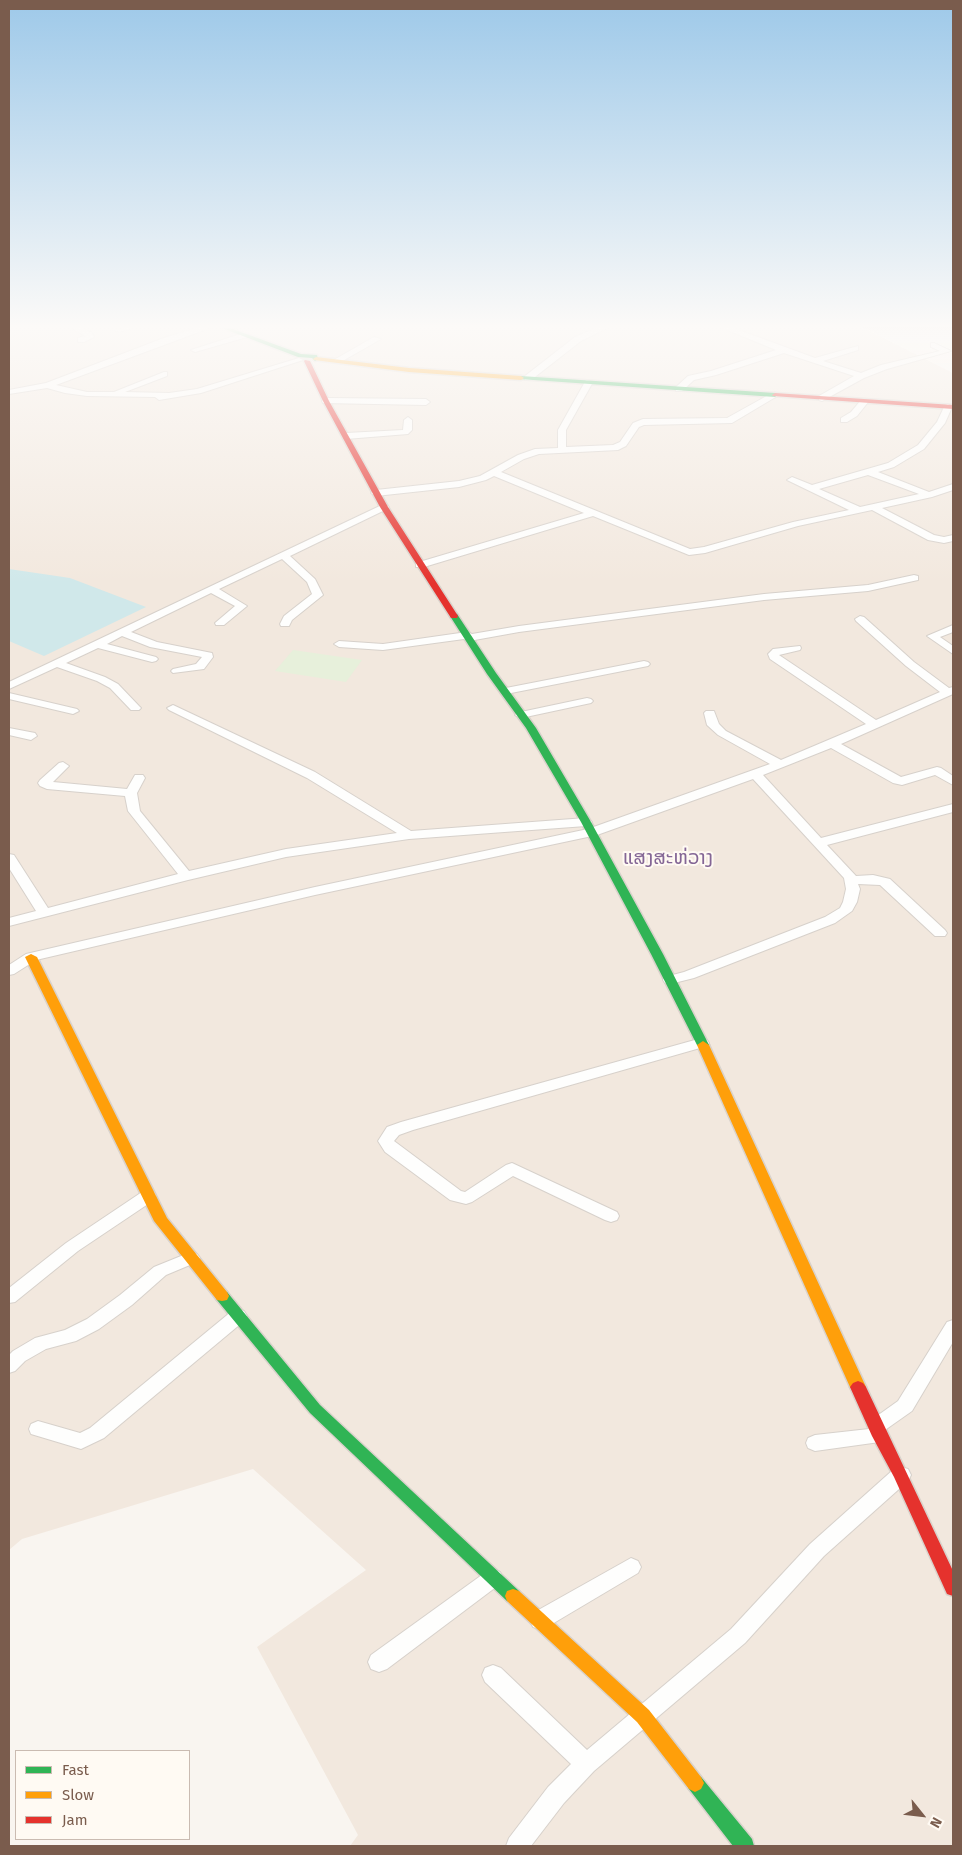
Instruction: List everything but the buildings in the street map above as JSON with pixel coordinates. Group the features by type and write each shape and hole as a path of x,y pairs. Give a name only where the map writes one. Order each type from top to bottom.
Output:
{"street":[{"path":"332,412 384,508 492,674 522,715 589,827 670,980 702,1043 953,1589"},
{"path":"562,449 562,430 572,412"},
{"path":"376,492 459,484 483,478 527,454 562,449 615,448 623,444 636,425 643,422 729,421 746,412"},
{"path":"844,420 856,412"},
{"path":"813,488 891,465 921,447 948,412"},
{"path":"346,436 405,432 408,430 408,420"},
{"path":"870,472 929,495"},
{"path":"495,473 689,552 705,550 796,524 929,495 953,487"},
{"path":"792,480 858,510"},
{"path":"873,507 931,538 944,540 953,538"},
{"path":"9,686 384,508"},
{"path":"420,565 593,513"},
{"path":"283,555 311,581 318,595 288,618 285,624"},
{"path":"338,644 379,647 764,597 868,588 914,578"},
{"path":"212,589 242,606 220,623"},
{"path":"860,619 910,664 951,691"},
{"path":"953,628 932,636 953,651"},
{"path":"122,632 154,645 208,655 200,667 177,671"},
{"path":"96,644 152,659"},
{"path":"796,648 777,651 773,654 774,657 874,724"},
{"path":"56,663 101,679 114,686 136,708"},
{"path":"506,691 644,664"},
{"path":"9,971 31,957 642,813 755,774 832,744 951,691"},
{"path":"9,696 73,712"},
{"path":"522,715 587,701"},
{"path":"173,708 311,775 409,835"},
{"path":"710,713 714,725 722,733 780,764"},
{"path":"9,732 31,736"},
{"path":"832,744 897,780 902,781 937,771 953,781"},
{"path":"63,766 44,783 47,785 131,794"},
{"path":"670,980 698,972 830,920 844,911 850,902 853,889 850,877 755,774"},
{"path":"139,778 131,794 134,811 186,876"},
{"path":"818,843 953,808"},
{"path":"9,922 286,852 409,835 589,827"},
{"path":"9,858 44,913"},
{"path":"851,880 872,879 885,882 940,933"},
{"path":"31,957 161,1221 190,1258 315,1409 643,1716 745,1846"},
{"path":"611,1216 512,1169 471,1196 466,1198 456,1196 391,1148 386,1141 393,1131 406,1126 702,1043"},
{"path":"9,1297 72,1247 148,1196"},
{"path":"9,1366 19,1356 41,1343 70,1336 93,1324 126,1300 160,1271 190,1258"},
{"path":"38,1429 81,1441 97,1433 238,1316"},
{"path":"815,1443 879,1431 904,1406 953,1327"},
{"path":"517,1846 556,1795 586,1764 738,1636 817,1550 901,1475"},
{"path":"540,1620 631,1567"},
{"path":"380,1662 494,1578"},
{"path":"493,1675 586,1764"}],"shaded area":[{"path":"9,412 953,412 953,1846 350,1846 358,1835 257,1647 366,1570 253,1469 22,1539 9,1550"}],"green space":[{"path":"293,650 362,660 346,682 275,671"}],"water":[{"path":"9,569 70,578 146,607 44,656 9,641"}],"traffic: fast":[{"path":"454,616 492,674 531,728 586,822 657,954 703,1045"},
{"path":"222,1296 315,1409 513,1596"},
{"path":"695,1783 745,1846"}],"traffic: slow":[{"path":"31,957 161,1221 222,1296"},
{"path":"703,1045 858,1387"},
{"path":"513,1596 643,1716 695,1783"}],"traffic: jam":[{"path":"332,412 384,507 454,616"},
{"path":"858,1387 953,1589"}],"district":[{"name":"ແສງສະຫ່ວາງ","path":"668,858"}]}
